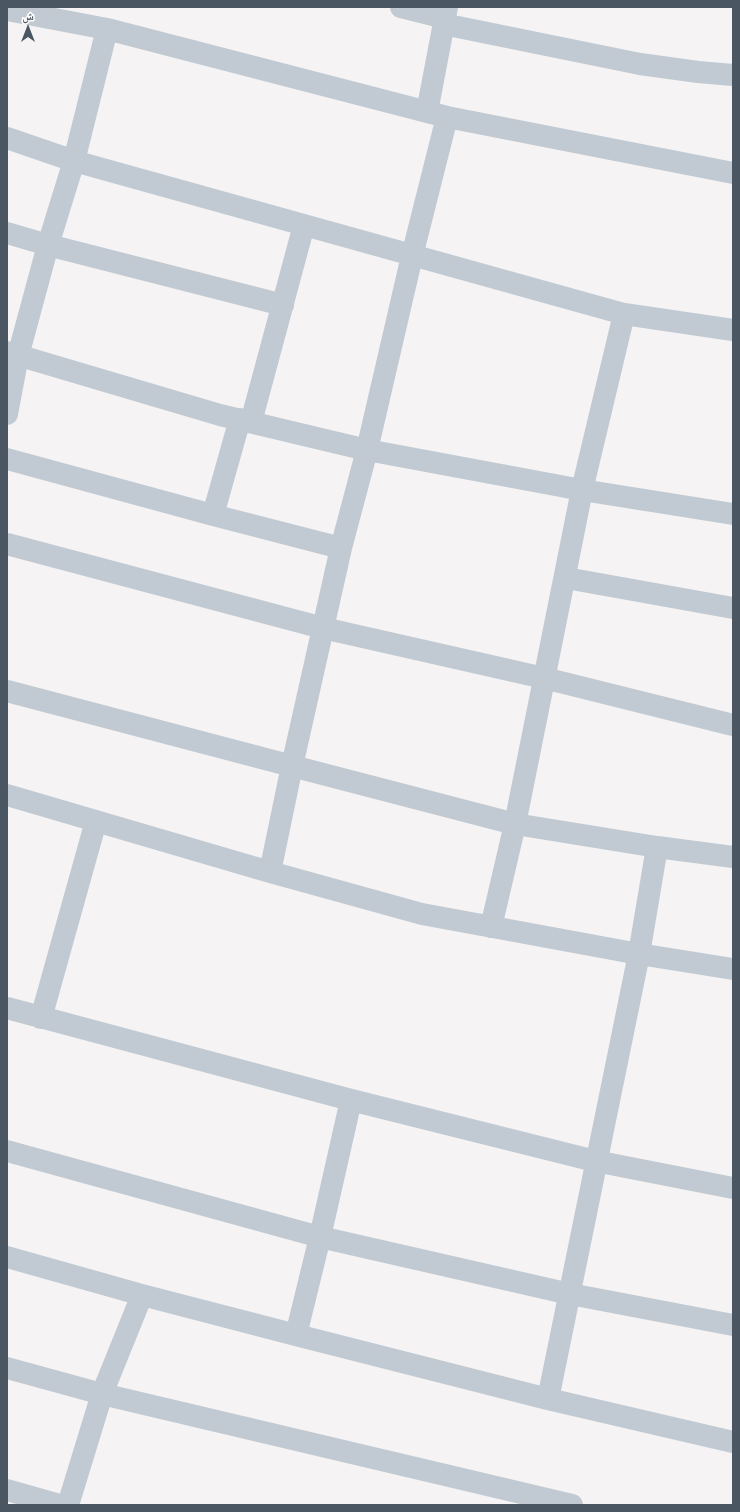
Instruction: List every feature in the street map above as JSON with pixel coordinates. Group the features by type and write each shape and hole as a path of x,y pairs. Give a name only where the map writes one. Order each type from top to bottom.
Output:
{"street":[{"path":"401,7 445,16 640,64 733,75"},
{"path":"7,10 107,29 437,115 733,173"},
{"path":"270,872 341,548 367,450 412,256 437,115 445,16"},
{"path":"7,414 13,354 74,161 107,29"},
{"path":"7,138 74,161 624,314 733,330"},
{"path":"213,515 246,421 283,305 304,225"},
{"path":"7,233 48,245 283,305"},
{"path":"491,926 515,824 544,678 566,578 582,490 624,314"},
{"path":"13,354 246,421 367,450 582,490 733,514"},
{"path":"7,459 341,548"},
{"path":"7,544 323,628 544,678 733,725"},
{"path":"566,578 733,608"},
{"path":"7,691 515,824 657,847 733,857"},
{"path":"7,794 270,872 422,914 639,954 733,969"},
{"path":"41,1018 96,821"},
{"path":"548,1399 570,1294 595,1161 639,954 657,847"},
{"path":"7,1008 351,1100 595,1161 733,1188"},
{"path":"296,1335 351,1100"},
{"path":"7,1151 320,1237 570,1294 733,1325"},
{"path":"7,1257 142,1295 296,1335 548,1399 733,1442"},
{"path":"68,1505 102,1394 142,1295"},
{"path":"7,1368 102,1394 572,1505"},
{"path":"7,1490 60,1505"}]}
